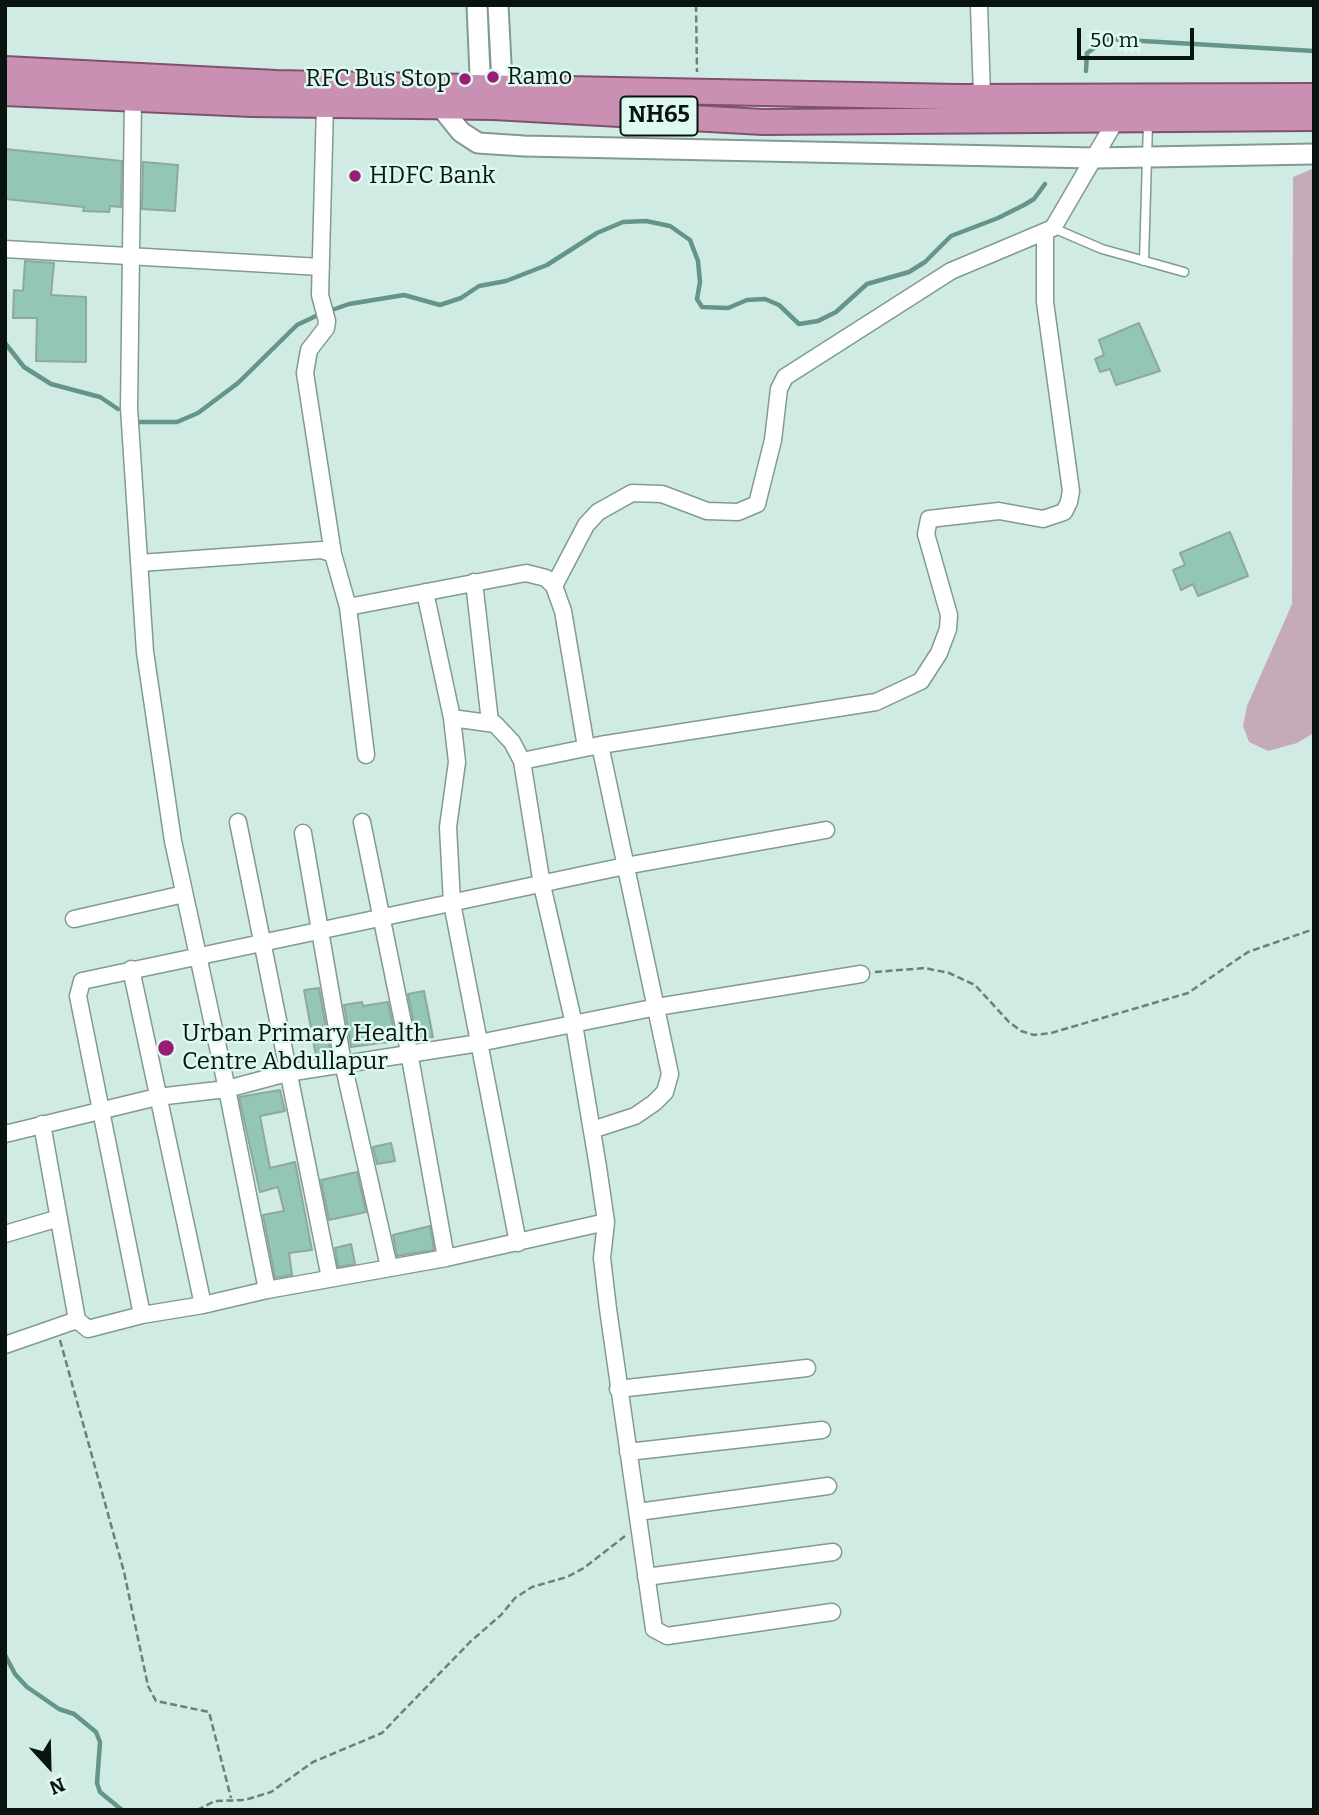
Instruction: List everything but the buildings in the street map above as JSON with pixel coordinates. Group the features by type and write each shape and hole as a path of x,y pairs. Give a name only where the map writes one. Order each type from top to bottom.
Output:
{"highway":[{"name":"NH65","path":"5,69 492,96 763,122 1314,118"},
{"name":"NH65","path":"5,93 325,105 440,106 492,96 697,91 982,96 1314,96"}],"street":[{"path":"477,5 492,96"},
{"path":"492,96 498,5"},
{"path":"979,5 982,96"},
{"path":"133,98 129,408 145,652 153,717 184,894 227,1088 267,1290"},
{"path":"325,105 321,267 322,305 327,321 326,328 309,350 305,373 333,554 348,607 366,755"},
{"path":"440,106 461,132 478,143 1094,158 1314,154"},
{"path":"522,761 593,746 876,702 921,681 939,653 948,629 949,615 926,534 929,519 999,511 1043,519 1064,512 1069,502 1071,491 1045,302 1049,231 1116,120"},
{"path":"554,586 586,524 604,507 632,493 662,494 707,511 738,512 757,504 774,440 779,389 785,377 951,271 1049,231"},
{"path":"5,249 321,267"},
{"path":"140,563 307,551 333,554"},
{"path":"348,607 526,573 546,578 554,586 563,611 593,746 625,866 670,1074 665,1092 635,1116 592,1130"},
{"path":"474,582 490,722"},
{"path":"425,592 452,718 457,762 448,827 452,903 518,1243"},
{"path":"452,718 490,722 503,731 522,761 542,886 574,1024 606,1222 602,1258 618,1390 654,1629 662,1636 832,1612"},
{"path":"238,822 330,1278"},
{"path":"362,822 383,917 446,1258"},
{"path":"142,1315 77,990 82,981 197,955 263,944 542,886 625,866 826,830"},
{"path":"303,834 322,930 342,1063 388,1267"},
{"path":"74,919 184,894"},
{"path":"131,969 156,1097 203,1305"},
{"path":"5,1134 156,1097 227,1088 342,1063 479,1043 657,1007 861,974"},
{"path":"42,1124 76,1320 88,1329 142,1315 203,1305 267,1290 446,1258 606,1222"},
{"path":"5,1234 59,1218"},
{"path":"5,1345 76,1320"},
{"path":"618,1390 807,1368"},
{"path":"628,1452 822,1430"},
{"path":"639,1518 828,1486"},
{"path":"646,1577 833,1552"}],"lane":[{"path":"1144,261 1148,120"},
{"path":"1049,231 1184,271"}],"path":[{"path":"696,5 697,91"},
{"path":"861,974 925,968 949,973 975,985 1009,1023 1034,1035 1051,1033 1188,993 1248,952 1314,929"},
{"path":"57,1327 124,1572 148,1686 156,1700 167,1705 209,1712 232,1800"},
{"path":"197,1810 215,1801 245,1800 271,1792 313,1762 382,1733 515,1598 532,1587 567,1577 584,1568 639,1518"}],"shaded area":[{"path":"1314,168 1314,733 1297,743 1268,751 1249,742 1243,726 1247,706 1292,604 1293,177"}],"waterway":[{"path":"1086,71 1087,53 1108,39 1314,51"},
{"path":"329,311 349,304 404,295 440,305 461,298 479,286 506,281 547,265 597,233 623,222 646,221 670,226 690,240 698,261 700,282 697,299 702,307 728,308 747,300 765,299 779,305 799,324 818,321 836,312 867,284 909,272 925,262 951,236 998,218 1034,199 1045,184"},
{"path":"139,422 177,422 198,413 238,383 297,325 320,314"},
{"path":"5,343 24,367 51,384 100,397 118,409"},
{"path":"5,1655 15,1674 27,1687 59,1709 74,1714 96,1732 100,1742 97,1783 100,1792 122,1810"}],"place":[{"name":"Ramo","path":"493,77"},
{"name":"RFC Bus Stop","path":"465,79"},
{"name":"HDFC Bank","path":"355,176"},
{"name":"Urban Primary Health Centre Abdullapur","path":"166,1048"}]}
